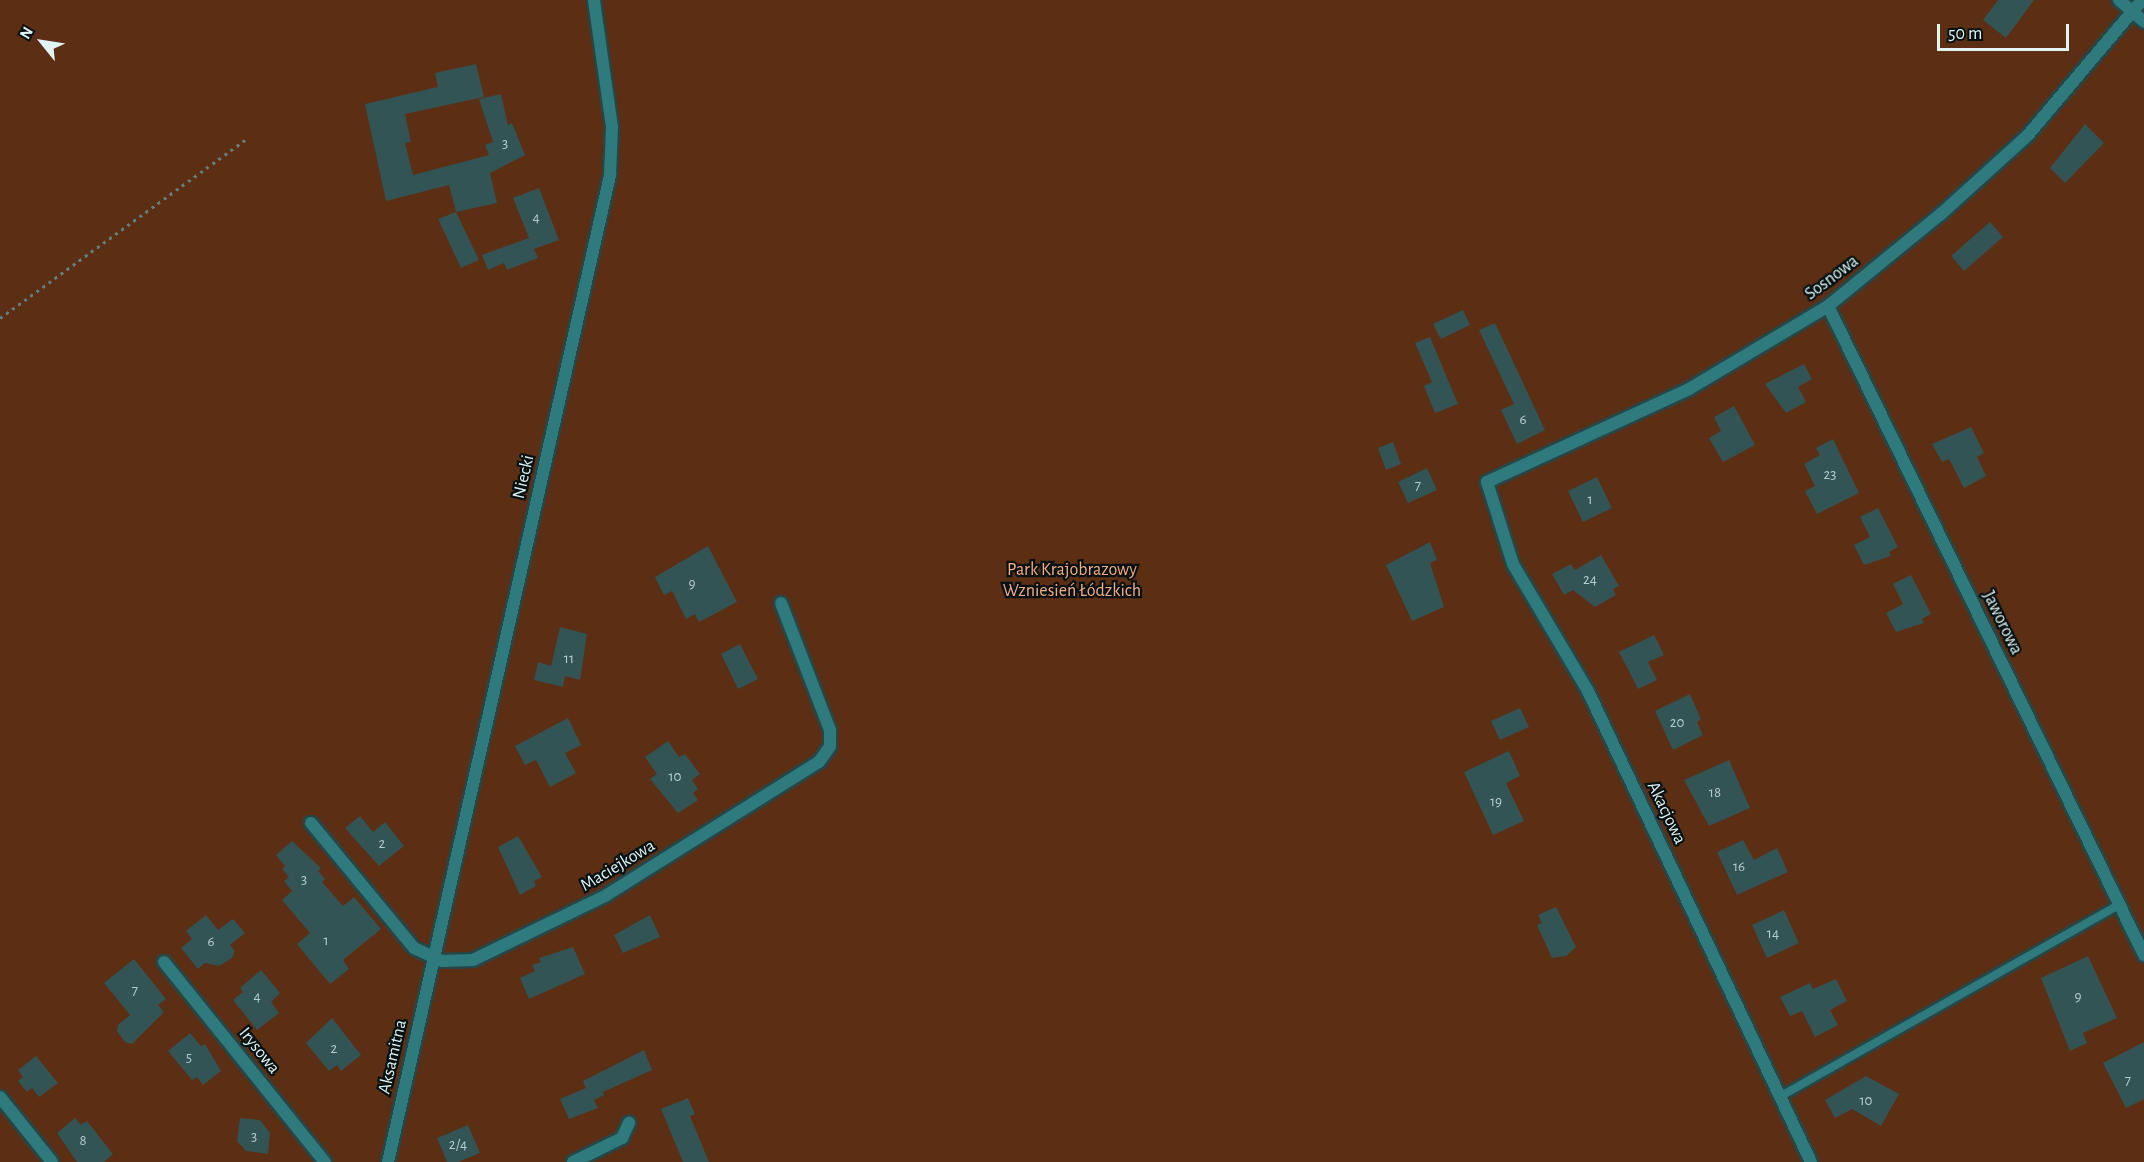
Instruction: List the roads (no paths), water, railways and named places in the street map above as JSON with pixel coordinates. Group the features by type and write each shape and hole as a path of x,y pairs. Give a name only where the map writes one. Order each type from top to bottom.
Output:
{"street":[{"name":"Niecki","path":"433,959 610,175 612,127 594,0"},
{"path":"2119,0 2144,22"},
{"name":"Sosnowa","path":"1486,482 1689,389 1828,306 1941,214 2028,135 2142,0"},
{"name":"Jaworowa","path":"1828,306 2144,955"},
{"name":"Akacjowa","path":"1486,482 1513,564 1588,692 1811,1162"},
{"name":"Maciejkowa","path":"311,823 406,941 433,959 451,962 473,960 605,896 819,762 830,746 830,730 781,603"},
{"name":"Aksamitna","path":"388,1162 433,959"},
{"name":"Irysowa","path":"164,962 325,1162"},
{"path":"0,1097 52,1162"},
{"path":"573,1162 622,1138 629,1123"}],"lane":[{"path":"1781,1096 2120,904"}],"park label":[{"name":"Park Krajobrazowy Wzniesień Łódzkich","path":"1072,581"}]}
